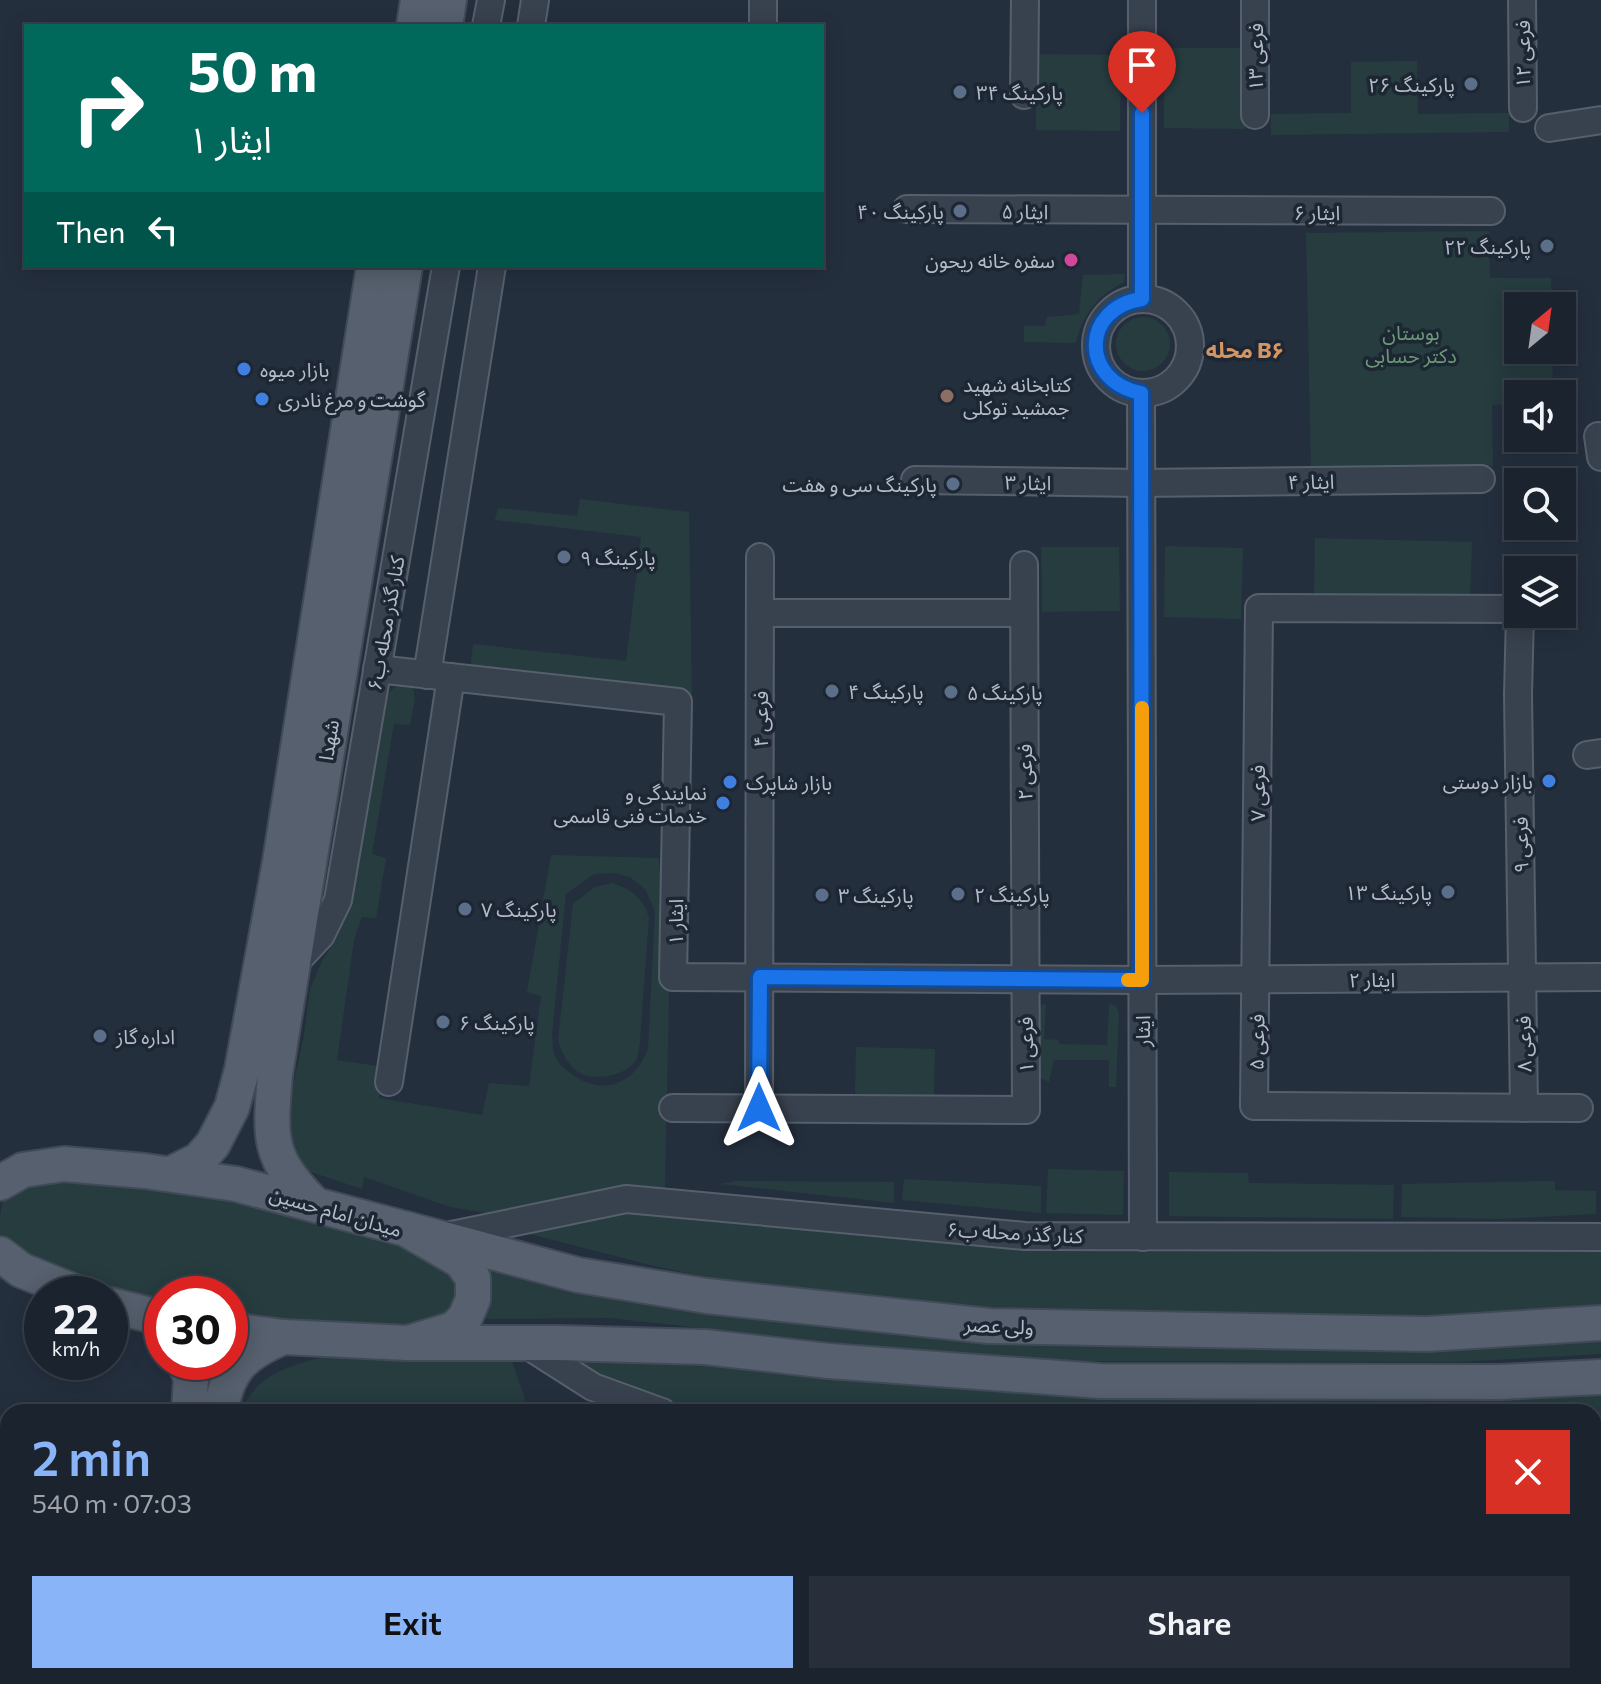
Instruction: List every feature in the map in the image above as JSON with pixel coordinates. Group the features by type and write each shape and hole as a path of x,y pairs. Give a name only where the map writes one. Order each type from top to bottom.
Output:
{"main road":[{"path":"414,24 418,0"},
{"path":"445,24 449,0"},
{"name":"شهدا","path":"312,1202 288,1178 275,1152 271,1120 389,270"},
{"name":"شهدا","path":"171,1174 199,1160 213,1144 232,1107 242,1070 389,270"},
{"path":"213,1144 227,1159 246,1164 275,1152"},
{"path":"0,1158 64,1164"},
{"name":"میدان امام حسین","path":"0,1183 23,1170 64,1164 171,1174 236,1184 312,1202 420,1234 461,1261 473,1278 473,1299 465,1318 454,1329 408,1343 248,1332"},
{"name":"ولی عصر","path":"420,1234 578,1275 707,1296 989,1326 1427,1334 1601,1323"},
{"path":"7,1262 39,1276"},
{"path":"222,1401 237,1367 256,1348 283,1337"},
{"path":"408,1343 705,1347 829,1361 1100,1381 1500,1382 1601,1377"},
{"path":"188,1384 203,1370 216,1373 222,1401"}],"street":[{"path":"486,24 491,0"},
{"path":"531,24 535,0"},
{"path":"763,0 763,24"},
{"path":"1024,95 1025,0"},
{"path":"1142,0 1142,299"},
{"name":"فرعی ۱۳","path":"1255,0 1255,115"},
{"name":"فرعی ۱۲","path":"1522,0 1523,108"},
{"path":"1549,128 1601,120"},
{"name":"ایثار ۵","path":"907,209 1143,212"},
{"name":"ایثار ۶","path":"1143,212 1491,211"},
{"name":"کنار گذر محله ب۶","path":"292,966 321,935 338,900 446,268"},
{"path":"389,1082 492,268"},
{"path":"1142,299 1158,301 1182,319 1191,348 1180,376 1156,392 1125,390 1111,382 1096,354 1096,340 1106,316 1117,307 1142,299"},
{"name":"ایثار","path":"1141,393 1143,1237"},
{"name":"ایثار ۴","path":"1141,483 1481,479"},
{"name":"ایثار ۳","path":"915,480 1141,483"},
{"name":"فرعی ۴","path":"759,1108 760,557"},
{"name":"فرعی ۲","path":"1024,565 1024,979"},
{"name":"فرعی ۷","path":"1257,979 1259,608 1504,611"},
{"path":"760,613 1024,613"},
{"name":"فرعی ۹","path":"1519,628 1522,979"},
{"name":"ایثار ۱","path":"377,669 678,702 673,977 1142,980"},
{"name":"ایثار ۲","path":"1142,980 1601,977"},
{"name":"فرعی ۱","path":"759,1108 1026,1110 1024,979"},
{"name":"فرعی ۵","path":"1257,979 1254,1106 1524,1108"},
{"name":"فرعی ۸","path":"1522,979 1524,1108"},
{"path":"673,1108 759,1108"},
{"path":"1524,1108 1579,1108"},
{"name":"کنار گذر محله ب۶","path":"420,1234 626,1199 1025,1236 1601,1237"},
{"path":"524,1343 593,1387 640,1404"}],"green space":[{"path":"1164,48 1245,48 1245,129 1164,128"},
{"path":"1036,54 1121,55 1120,131 1036,130"},
{"path":"1417,61 1418,114 1509,113 1509,132 1271,135 1271,114 1351,113 1351,62"},
{"name":"بوستان دکتر حسابی","path":"1489,231 1490,278 1551,278 1552,292 1504,292 1504,364 1552,364 1553,380 1504,380 1504,405 1492,405 1493,466 1311,469 1306,233"},
{"path":"1125,274 1124,282 1106,293 1092,307 1076,343 1024,342 1024,326 1045,326 1047,317 1079,314 1083,275"},
{"path":"1143,317 1162,325 1170,344 1162,363 1143,371 1124,363 1116,344 1124,325"},
{"path":"580,499 689,512 692,696 470,673 473,644 626,661 641,537 495,520 498,508 577,516"},
{"path":"1315,538 1472,542 1470,600 1314,596"},
{"path":"1165,546 1243,548 1241,619 1164,617"},
{"path":"1041,547 1119,547 1120,611 1042,612"},
{"path":"400,683 413,687 415,699 410,725 394,724 372,854 386,858 376,918 362,917 354,940 337,1060 384,1067 379,1098 482,1115 489,1083 529,1086 541,996 527,992 551,855 659,858 669,996 665,1187 619,1191 492,1214 450,1207 364,1177 362,1189 308,1171 290,1152 284,1127 304,1035 310,989 322,961 339,934 353,890 388,693","holes":["613,873 630,877 645,889 655,911 648,1048 635,1071 626,1079 605,1086 581,1080 564,1068 553,1048 566,894 594,874"]},
{"path":"612,883 635,895 649,917 640,1041 632,1066 609,1076 592,1077 571,1066 558,1040 573,904 595,887"},
{"path":"1046,1004 1044,1039 1058,1040 1059,1044 1107,1045 1109,1004 1116,1006 1119,1014 1116,1087 1109,1087 1109,1060 1054,1060 1049,1082 1039,1077 1040,1005"},
{"path":"856,1047 935,1049 934,1098 855,1096"},
{"path":"1048,1169 1124,1171 1123,1215 1046,1213"},
{"path":"1169,1172 1248,1173 1249,1183 1394,1185 1393,1219 1169,1216"},
{"path":"27,1177 214,1191 397,1242 457,1275 455,1300 442,1320 428,1325 374,1327 248,1318 248,1276 144,1276 144,1298 128,1292 128,1276 79,1276 14,1250 0,1234 1,1207 11,1189"},
{"path":"904,1179 1041,1186 1041,1213 902,1200"},
{"path":"735,1181 894,1182 894,1203 720,1184"},
{"path":"1555,1181 1555,1190 1596,1191 1596,1214 1501,1219 1401,1217 1402,1184"},
{"path":"636,1206 795,1223 1601,1243 1601,1307 1447,1316 1198,1318 875,1301 733,1282 654,1266 522,1232"},
{"path":"483,1262 626,1299 1601,1335 1601,1354 1459,1362 1076,1361 870,1346 609,1318 471,1319"},
{"path":"550,1351 1601,1384 1601,1404 680,1404 659,1402 573,1368"},
{"path":"333,1355 512,1361 525,1399 522,1404 246,1404 256,1388 267,1379 305,1362"}],"slow traffic":[{"path":"1128,980 1142,980 1142,708"}],"place":[{"name":"پارکینگ ۲۶","path":"1471,84"},
{"name":"پارکینگ ۳۴","path":"960,92"},
{"name":"پارکینگ ۴۰","path":"960,211"},
{"name":"پارکینگ ۲۲","path":"1547,246"},
{"name":"سفره خانه ریحون","path":"1071,260"},
{"name":"بازار میوه","path":"244,369"},
{"name":"کتابخانه شهید جمشید توکلی","path":"947,396"},
{"name":"گوشت و مرغ نادری","path":"262,399"},
{"name":"پارکینگ سی و هفت","path":"953,484"},
{"name":"پارکینگ ۹","path":"564,557"},
{"name":"پارکینگ ۴","path":"832,691"},
{"name":"پارکینگ ۵","path":"951,692"},
{"name":"بازار دوستی","path":"1549,781"},
{"name":"بازار شاپرک","path":"730,782"},
{"name":"نمایندگی و خدمات فنی قاسمی","path":"723,803"},
{"name":"پارکینگ ۱۳","path":"1448,892"},
{"name":"پارکینگ ۲","path":"958,894"},
{"name":"پارکینگ ۳","path":"822,895"},
{"name":"پارکینگ ۷","path":"465,909"},
{"name":"پارکینگ ۶","path":"443,1022"},
{"name":"اداره گاز","path":"100,1036"}],"district":[{"name":"محله B۶","path":"1245,349"}],"route":[{"path":"759,1108 760,977 1142,980 1141,393 1125,390 1111,382 1096,354 1099,327 1106,316 1129,301 1142,299 1142,113"}]}
